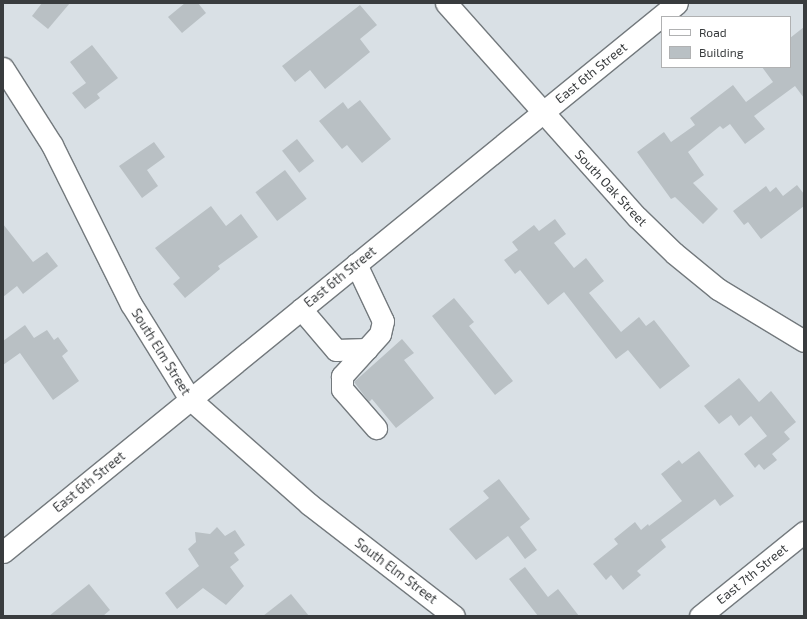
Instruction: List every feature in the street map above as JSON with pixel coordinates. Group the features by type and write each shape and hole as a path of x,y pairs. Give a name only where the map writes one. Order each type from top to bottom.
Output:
{"street":[{"name":"South Oak Street","path":"446,3 637,217 674,253 718,289 804,341"},
{"name":"East 6th Street","path":"3,552 677,3"},
{"name":"South Elm Street","path":"3,68 52,146 131,304 190,399 309,504 454,616"},
{"path":"356,264 382,321 380,334 342,376 342,389 376,428"},
{"path":"301,309 336,350 367,349"},
{"name":"East 7th Street","path":"700,616 804,532"}],"building":[{"path":"42,3 70,3 48,29 32,16"},
{"path":"185,3 198,3 206,13 182,33 168,17"},
{"path":"360,5 377,25 360,39 370,52 325,89 310,70 295,82 282,66"},
{"path":"804,27 804,98 795,86 754,116 765,129 745,144 730,124 723,129 720,126 688,152 704,175 693,183 718,209 703,224 675,197 671,199 637,152 664,132 671,142 695,125 690,118 733,85 746,102 773,82 763,68 791,68 791,37"},
{"path":"92,45 118,78 97,94 100,98 85,109 72,93 86,83 70,62"},
{"path":"360,100 391,139 362,163 347,145 342,149 319,121 343,102 348,109"},
{"path":"297,139 314,161 299,173 282,151"},
{"path":"154,142 165,157 147,170 158,186 142,198 119,166"},
{"path":"285,170 307,199 277,221 255,192"},
{"path":"797,185 804,194 804,206 761,239 748,222 744,225 733,211 766,186 770,192 776,187 783,196"},
{"path":"211,206 226,226 241,214 258,237 218,266 220,269 185,298 173,284 180,278 155,248"},
{"path":"555,219 566,234 554,243 574,268 586,258 604,281 589,293 621,332 639,317 646,326 654,320 690,366 660,389 628,350 616,359 564,292 548,305 520,270 515,274 504,260 518,250 512,242 534,225 539,231"},
{"path":"3,224 33,262 47,252 58,266 23,294 17,286 3,297"},
{"path":"454,298 474,322 469,326 513,381 495,395 432,316"},
{"path":"25,325 34,338 47,330 54,340 58,337 68,351 62,356 79,381 53,400 20,353 3,365 3,341"},
{"path":"402,339 414,353 404,360 434,398 396,428 372,399 369,402 354,382"},
{"path":"739,378 759,402 771,391 796,422 784,432 790,439 772,454 777,460 764,470 759,464 755,468 744,454 767,436 751,416 739,426 731,415 719,424 704,406"},
{"path":"699,451 734,496 720,506 715,499 661,540 666,547 637,571 641,575 623,590 611,575 606,580 593,564 618,544 614,539 635,522 641,530 648,524 649,526 682,501 661,474 679,460 682,464"},
{"path":"499,479 530,519 520,527 537,550 525,559 508,536 476,560 449,529 489,498 483,491"},
{"path":"217,527 225,536 235,530 245,545 234,553 239,560 230,567 244,586 226,605 203,588 177,609 165,593 199,566 188,549 196,542 195,532 210,534"},
{"path":"525,567 548,597 558,589 579,616 538,616 509,579"},
{"path":"89,584 110,610 103,616 49,616"},
{"path":"291,594 309,616 263,616"}]}
